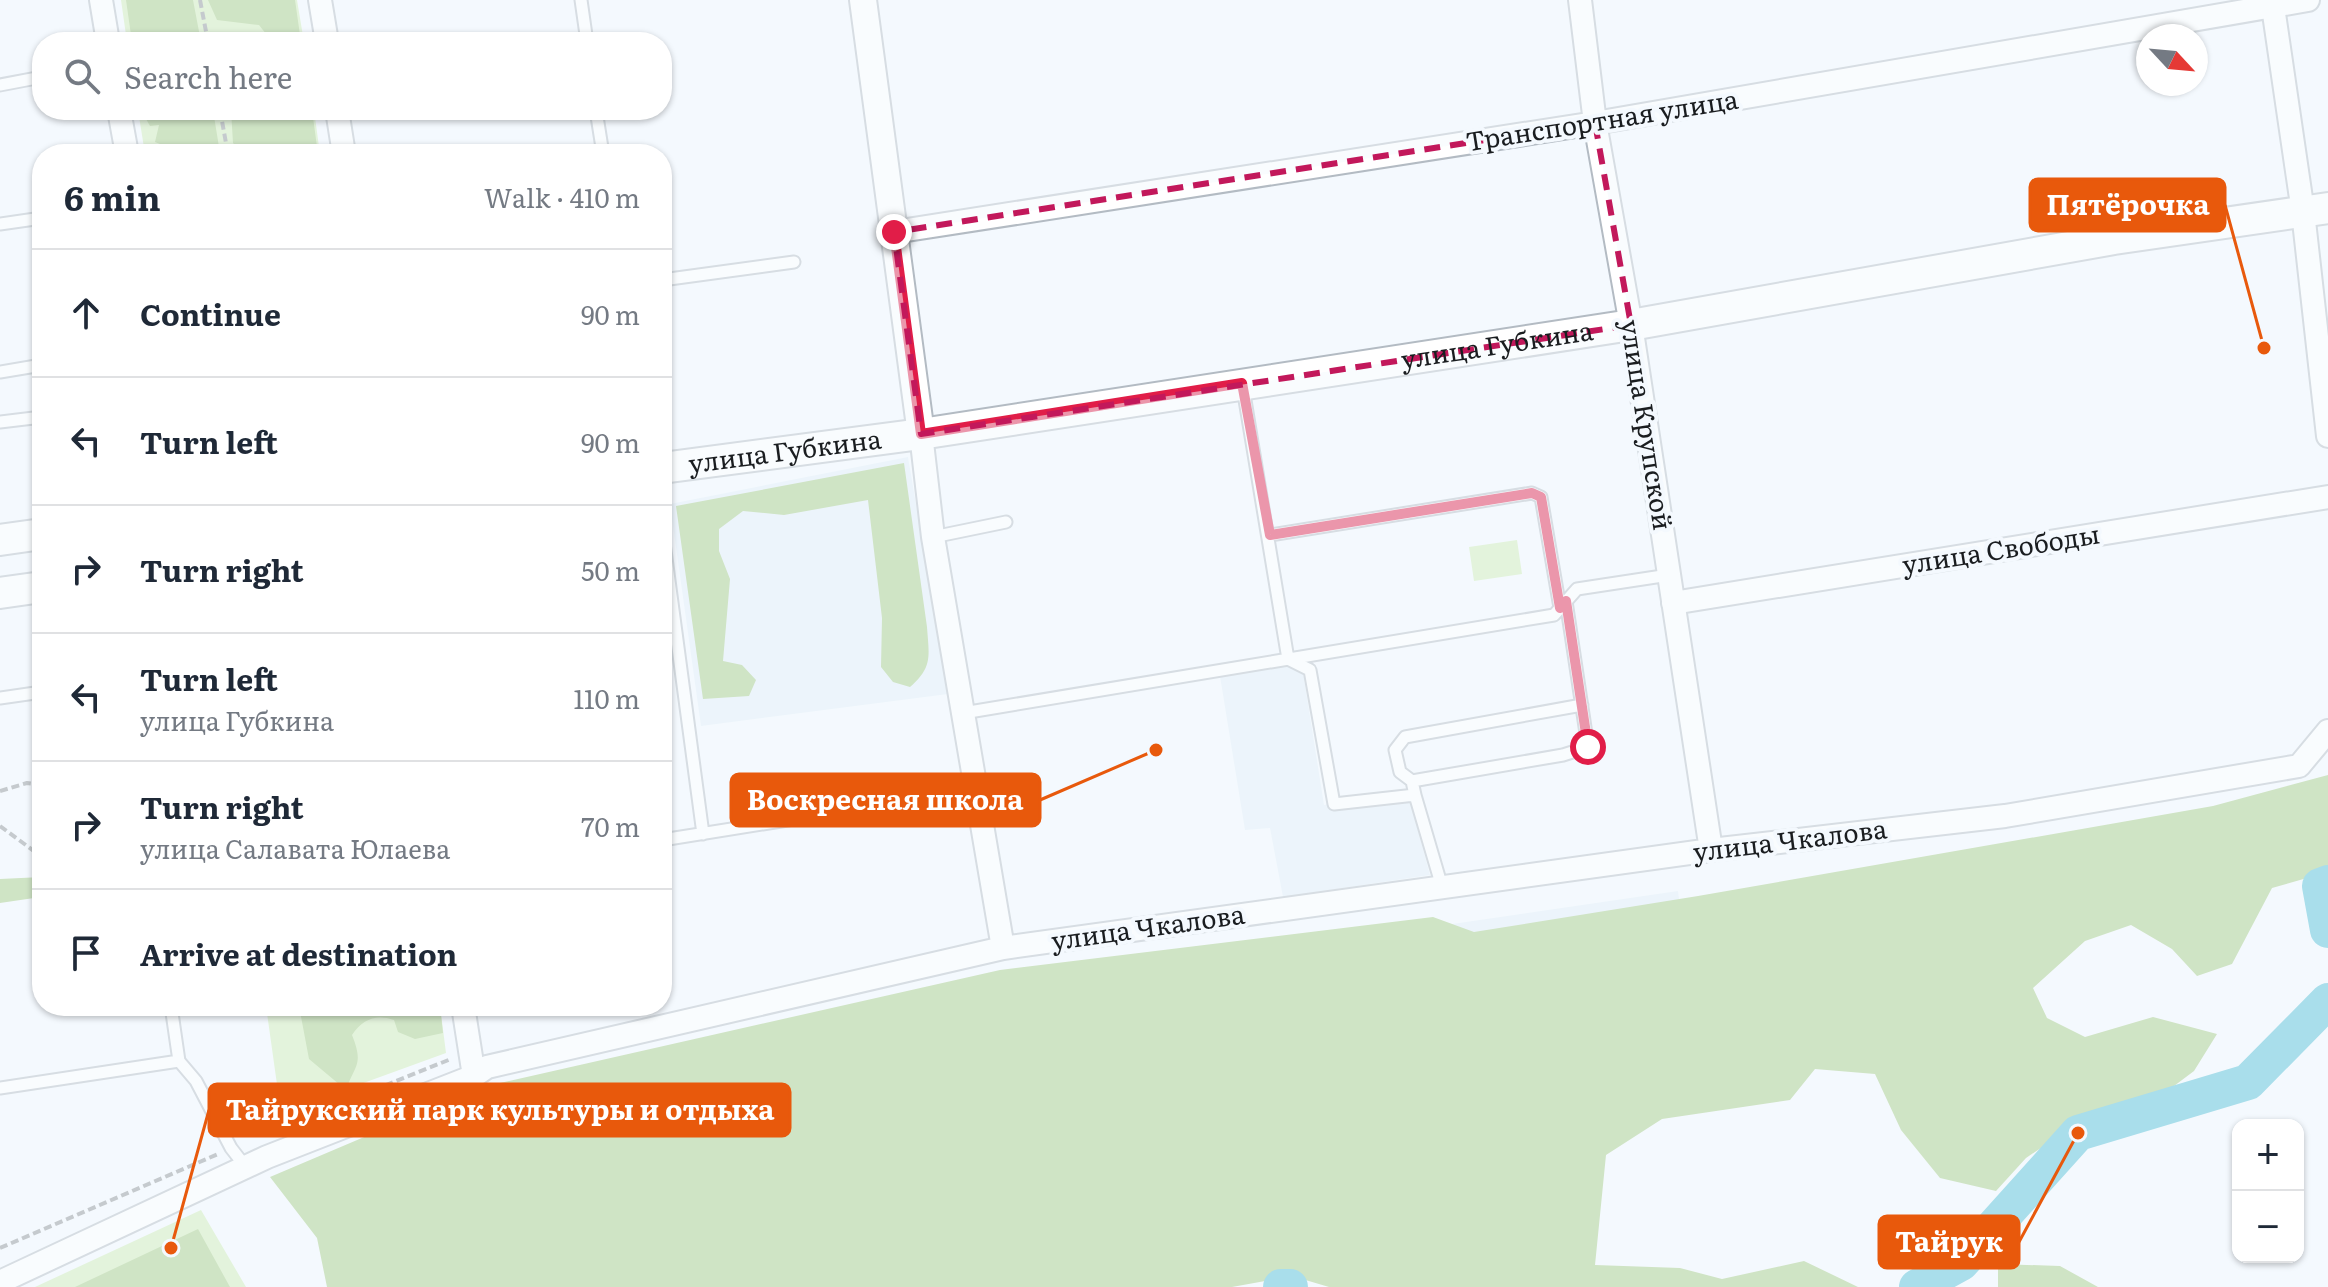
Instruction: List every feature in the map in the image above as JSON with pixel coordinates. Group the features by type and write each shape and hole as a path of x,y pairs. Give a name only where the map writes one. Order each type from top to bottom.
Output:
{"main road":[{"name":"улица Губкина","path":"672,467 921,434 1631,325 2114,239 2315,210"},
{"path":"0,540 32,535"},
{"path":"0,593 32,588"}],"street":[{"path":"101,0 106,32"},
{"path":"320,0 325,32"},
{"path":"863,0 933,537 1003,948"},
{"name":"улица Крупской","path":"1580,0 1595,123 1631,325 1711,850"},
{"name":"Транспортная улица","path":"894,232 1595,123 2272,3 2308,0"},
{"path":"2272,3 2315,210 2328,436"},
{"path":"121,120 125,144"},
{"path":"339,120 342,144"},
{"name":"улица Свободы","path":"1673,603 2328,497"},
{"name":"улица Чкалова","path":"0,1282 245,1166 474,1076 487,1067 1003,948 1711,850 2005,816 2299,766 2328,731"},
{"path":"465,1016 474,1076"}],"lane":[{"path":"581,0 586,32"},
{"path":"0,85 32,79"},
{"path":"598,120 601,144"},
{"path":"0,224 32,219"},
{"path":"672,279 794,262"},
{"path":"0,372 32,367"},
{"path":"1242,383 1270,535 1288,659"},
{"path":"0,422 32,418"},
{"path":"1270,535 1532,493 1541,497 1588,747 1563,755 1412,781"},
{"path":"933,537 1006,522"},
{"path":"963,713 1554,615 1577,589 1669,575"},
{"path":"672,603 703,834"},
{"path":"1288,659 1310,670 1334,804 1415,795"},
{"path":"0,698 32,693"},
{"path":"1442,887 1412,781 1400,772 1395,750 1405,737 1582,705"},
{"path":"672,839 976,790"},
{"path":"172,1016 179,1061 196,1081 231,1148 245,1166"},
{"path":"0,1088 179,1061"}],"path":[{"path":"200,0 206,32"},
{"path":"222,120 226,144"},
{"path":"0,791 32,784"},
{"path":"0,826 32,850"},
{"path":"0,1248 231,1148 453,1058 452,1045"}],"highlighted area":[{"path":"1595,123 1631,325 921,434 894,232"}],"shaded area":[{"path":"908,457 948,694 701,726 672,504"},
{"path":"1301,659 1324,805 1408,793 1430,875 1283,897 1270,828 1245,830 1219,670"},
{"path":"1678,891 1681,914 1421,951 1418,929"}],"green space":[{"path":"121,0 297,0 302,32 126,32"},
{"path":"126,0 193,0 199,32 131,32"},
{"path":"208,0 295,0 300,32 264,32 259,25 217,20"},
{"path":"140,120 315,120 319,144 143,144"},
{"path":"147,120 215,120 219,144 160,144 155,142 159,125 150,126"},
{"path":"232,120 313,120 317,144 234,144"},
{"path":"904,463 927,627 928,660 923,673 910,687 893,682 881,667 882,618 868,500 784,515 743,511 719,529 719,551 730,579 723,661 742,665 756,680 749,696 703,699 676,506"},
{"path":"1517,540 1522,574 1474,581 1469,547"},
{"path":"2328,775 2328,872 2272,888 2232,964 2197,976 2172,949 2131,925 2085,941 2033,988 2047,1018 2085,1037 2153,1017 2217,1034 2194,1071 2162,1095 2084,1119 2026,1158 1996,1191 1940,1178 1901,1130 1875,1074 1815,1069 1790,1100 1662,1119 1606,1155 1595,1265 1680,1268 1722,1279 1804,1261 1858,1287 1329,1287 1292,1276 1232,1287 327,1287 317,1238 270,1177 482,1087 1000,970 1433,917 1474,932 2213,806"},
{"path":"32,877 32,898 0,903 0,879"},
{"path":"267,1016 441,1016 446,1053 281,1113"},
{"path":"301,1016 441,1016 443,1033 415,1039 398,1032 394,1020 376,1018 361,1025 352,1035 358,1059 346,1090 309,1059"},
{"path":"201,1210 246,1287 35,1287"},
{"path":"198,1229 230,1287 75,1287"},
{"path":"1998,1264 2060,1266 2098,1287 1998,1287"}],"waterway":[{"path":"2328,883 2320,886 2328,930"},
{"path":"1917,1287 1961,1263 2078,1133 2248,1082 2328,1001"},
{"path":"1281,1287 1290,1287"}],"place":[{"name":"Пятёрочка","path":"2264,348"},
{"name":"Воскресная школа","path":"1156,750"},
{"name":"Тайрук","path":"2078,1133"},
{"name":"Тайрукский парк культуры и отдыха","path":"171,1248"}],"route":[{"path":"894,232 921,434 1242,383 1270,535 1532,493 1541,497 1560,608 1566,601 1588,747"}]}
